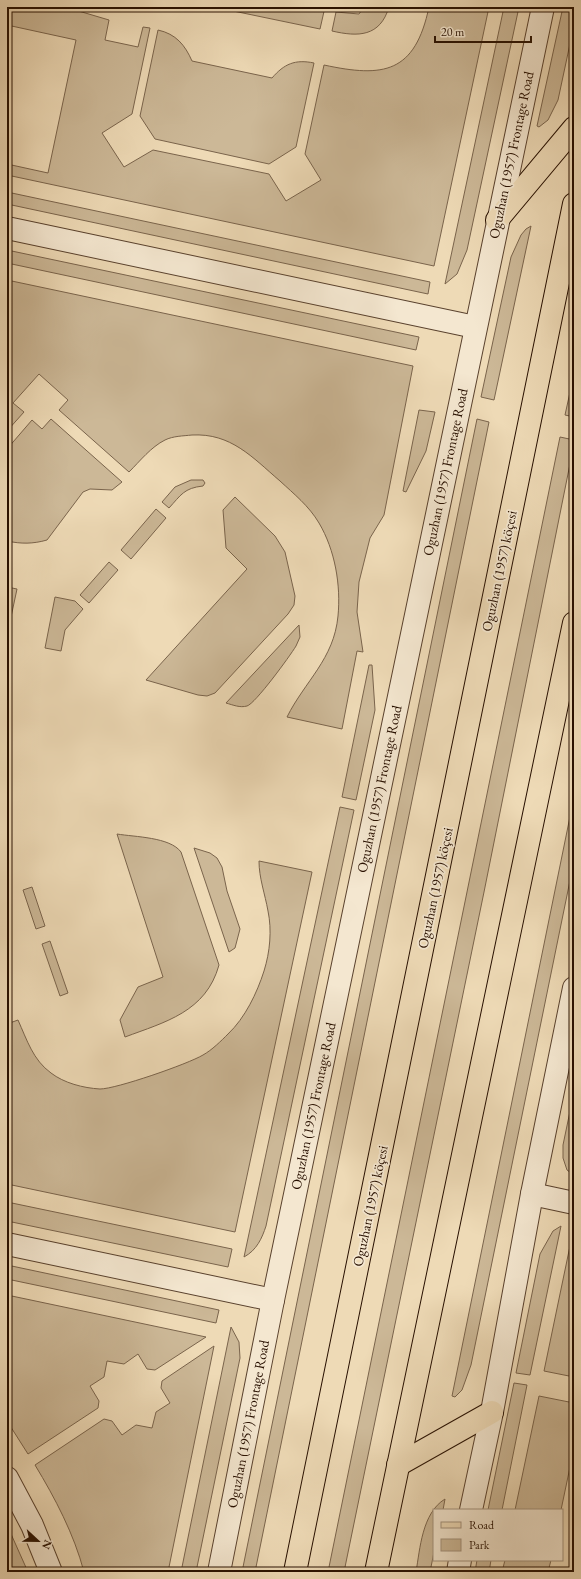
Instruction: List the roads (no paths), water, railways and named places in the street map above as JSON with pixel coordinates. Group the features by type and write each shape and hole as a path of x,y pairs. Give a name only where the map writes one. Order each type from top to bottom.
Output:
{"main road":[{"path":"498,220 574,128"},
{"name":"Oguzhan (1957) köçesi","path":"296,1572 574,204"},
{"path":"376,1572 574,623"},
{"path":"398,1465 492,1412"}],"street":[{"name":"Oguzhan (1957) Frontage Road","path":"219,1572 273,1300 543,7"},
{"path":"7,228 475,327"},
{"path":"471,1509 492,1412 532,1194 574,988"},
{"path":"532,1194 574,1203"},
{"path":"7,1244 273,1300"},
{"path":"7,1478 32,1525 51,1572"},
{"path":"458,1572 460,1561"}]}
